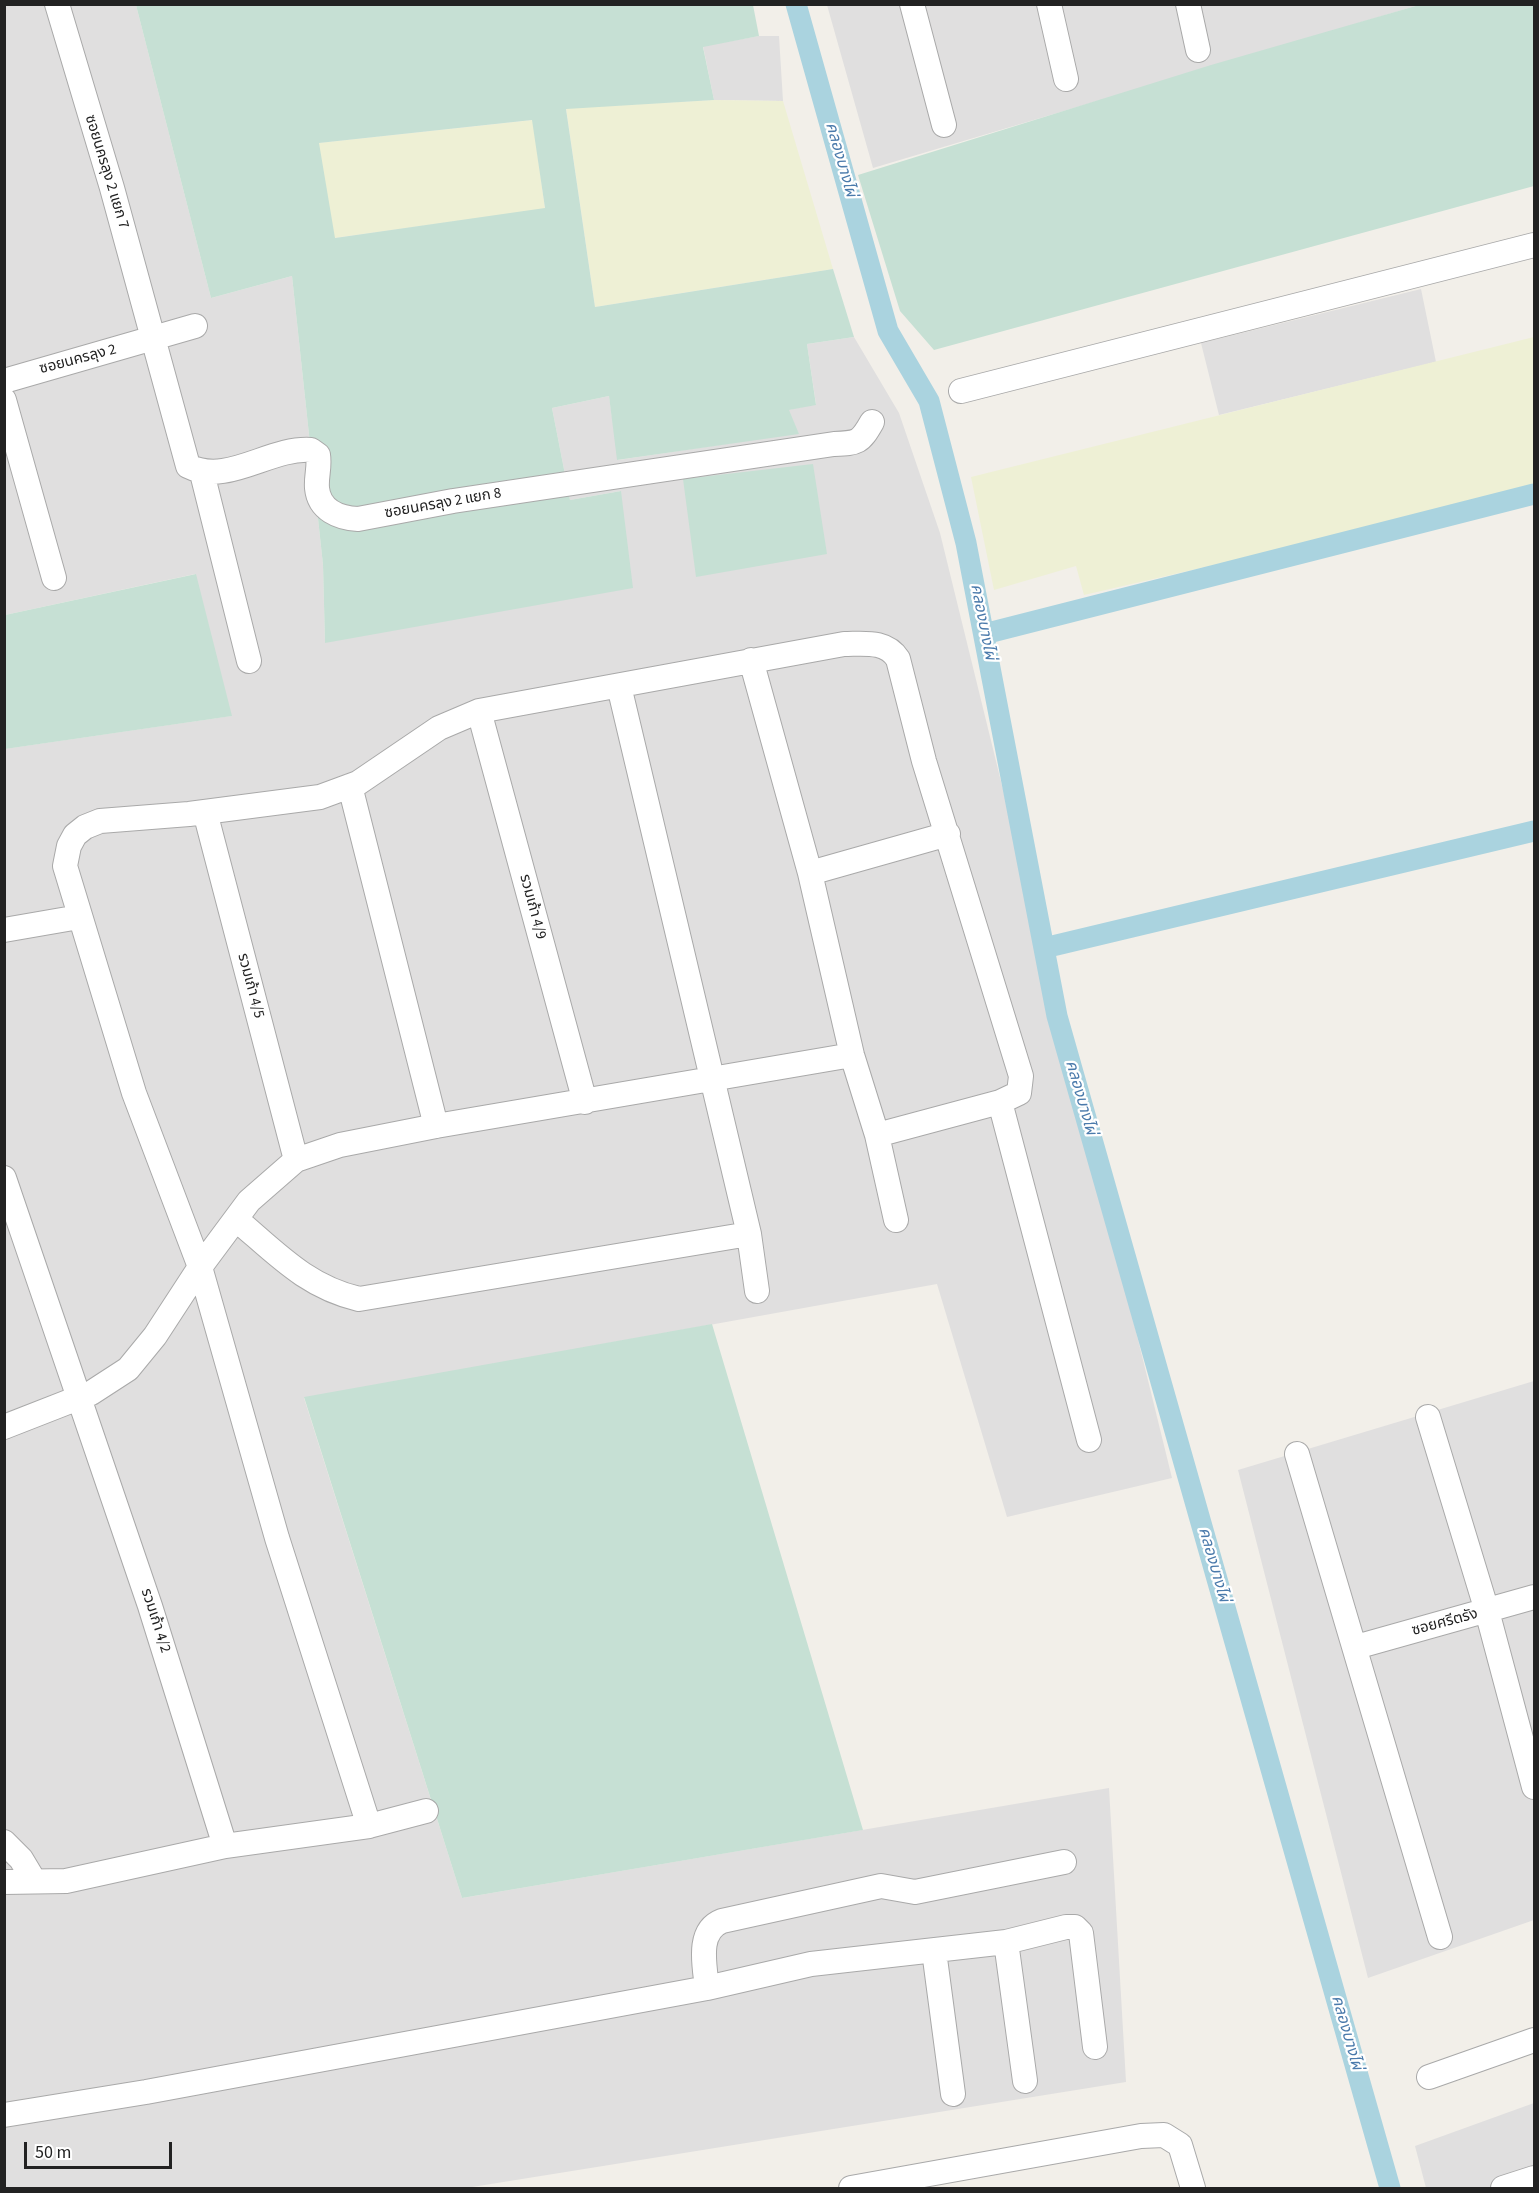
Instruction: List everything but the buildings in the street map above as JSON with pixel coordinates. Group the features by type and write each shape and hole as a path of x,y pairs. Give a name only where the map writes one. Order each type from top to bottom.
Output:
{"street":[{"name":"ซอยนครลุง 2 แยก 7","path":"57,4 112,188 152,340"},
{"path":"912,4 944,125"},
{"path":"1049,4 1066,79"},
{"path":"1188,4 1198,50"},
{"path":"961,391 1534,245"},
{"name":"ซอยนครลุง 2","path":"4,381 195,326"},
{"path":"152,340 188,466 202,473 249,661"},
{"path":"4,400 54,578"},
{"name":"ซอยนครลุง 2 แยก 8","path":"202,473 226,471 285,451 311,450 318,455 320,466 317,488 322,504 343,518 358,519 637,473 853,443 862,440 872,422"},
{"path":"369,1826 277,1538 200,1267 134,1093 79,917 65,866 69,846 85,827 100,821 205,812 320,797 350,786 439,728 479,711 844,644 882,645 891,648 898,659 924,761 1021,1076 1019,1093 1000,1102 877,1135"},
{"path":"751,660 810,873 852,1055 877,1135 896,1220"},
{"path":"619,686 713,1081 748,1234 758,1291"},
{"name":"รวมเก้า 4/9","path":"479,711 585,1102"},
{"path":"350,786 436,1126"},
{"name":"รวมเก้า 4/5","path":"205,812 296,1160"},
{"path":"810,873 948,834"},
{"path":"4,930 79,917"},
{"path":"4,1427 79,1398 117,1379 128,1370 155,1336 200,1267 249,1201 296,1160 340,1145 436,1126 713,1081 852,1055"},
{"path":"1000,1102 1089,1440"},
{"name":"รวมเก้า 4/2","path":"4,1178 150,1606 225,1846"},
{"path":"237,1220 312,1283 337,1294 359,1299 748,1234"},
{"path":"1428,1417 1487,1611 1534,1787"},
{"path":"1297,1454 1440,1937"},
{"name":"ซอยศรีตรัง","path":"1356,1647 1534,1597"},
{"path":"4,1882 33,1879 66,1881 225,1846 369,1826 426,1811"},
{"path":"4,1842 21,1859 33,1879"},
{"path":"707,1988 704,1954 706,1937 712,1927 722,1921 881,1887 915,1892 1064,1862"},
{"path":"4,2115 146,2092 707,1988 811,1964 1006,1941 1066,1927 1080,1930 1095,2047"},
{"path":"1006,1941 1025,2081"},
{"path":"934,1951 953,2094"},
{"path":"1429,2077 1534,2040"},
{"path":"851,2188 1141,2136 1164,2135 1180,2145 1193,2188"},
{"path":"1503,2188 1534,2182"}],"shaded area":[{"path":"5,5 136,5 211,298 292,276 323,565 325,643 621,491 570,500 552,408 609,396 618,460 798,433 788,410 816,404 807,344 854,337 899,413 940,533 1172,1478 1007,1517 937,1284 304,1398 462,1898 1109,1788 1126,2082 466,2188 5,2188 4,749 231,716 195,574 5,615"},
{"path":"827,5 1419,5 873,168"},
{"path":"759,36 779,36 783,101 714,100 703,46"},
{"path":"1421,289 1436,362 1219,415 1201,343"},
{"path":"1534,1381 1534,1920 1368,1978 1238,1470"},
{"path":"1534,2103 1534,2188 1426,2188 1415,2146"}],"green space":[{"path":"136,5 753,5 759,36 703,47 714,100 566,109 595,307 833,269 854,337 807,344 816,405 789,410 799,434 617,460 609,396 552,408 570,500 621,491 633,588 325,643 323,565 292,276 211,298","holes":["532,120 545,208 335,238 319,143"]},
{"path":"1419,5 1534,5 1534,186 934,350 900,311 858,175 1211,65"},
{"path":"714,100 783,101 833,269 595,307 566,108"},
{"path":"533,120 545,209 334,238 318,143"},
{"path":"1534,337 1534,491 1084,595 1076,566 994,590 971,477"},
{"path":"813,464 827,554 696,577 683,479"},
{"path":"196,574 232,716 5,749 5,615"},
{"path":"712,1324 863,1830 462,1898 304,1397"}],"waterway":[{"name":"คลองบางไผ่","path":"796,4 888,331 929,401 966,543 1057,1016 1390,2188"},
{"path":"984,634 1534,494"},
{"path":"1044,948 1534,831"}]}
